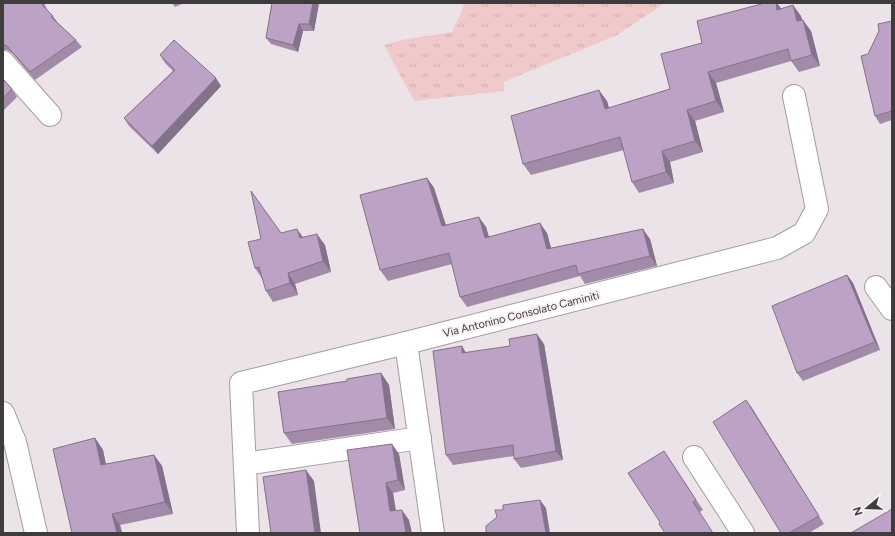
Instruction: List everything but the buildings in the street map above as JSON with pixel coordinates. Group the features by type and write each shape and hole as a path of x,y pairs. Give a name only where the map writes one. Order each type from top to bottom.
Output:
{"street":[{"path":"3,62 50,115"},
{"name":"Via Antonino Consolato Caminiti","path":"248,533 241,383 406,343 777,248 804,233 817,209 794,96"},
{"path":"876,287 892,309"},
{"path":"406,343 433,533"},
{"path":"3,413 15,442 36,533"},
{"path":"245,464 420,438"},
{"path":"694,457 743,533"}],"green space":[{"path":"465,3 665,3 617,35 504,82 504,91 414,101 384,45 402,40 452,32"}]}
